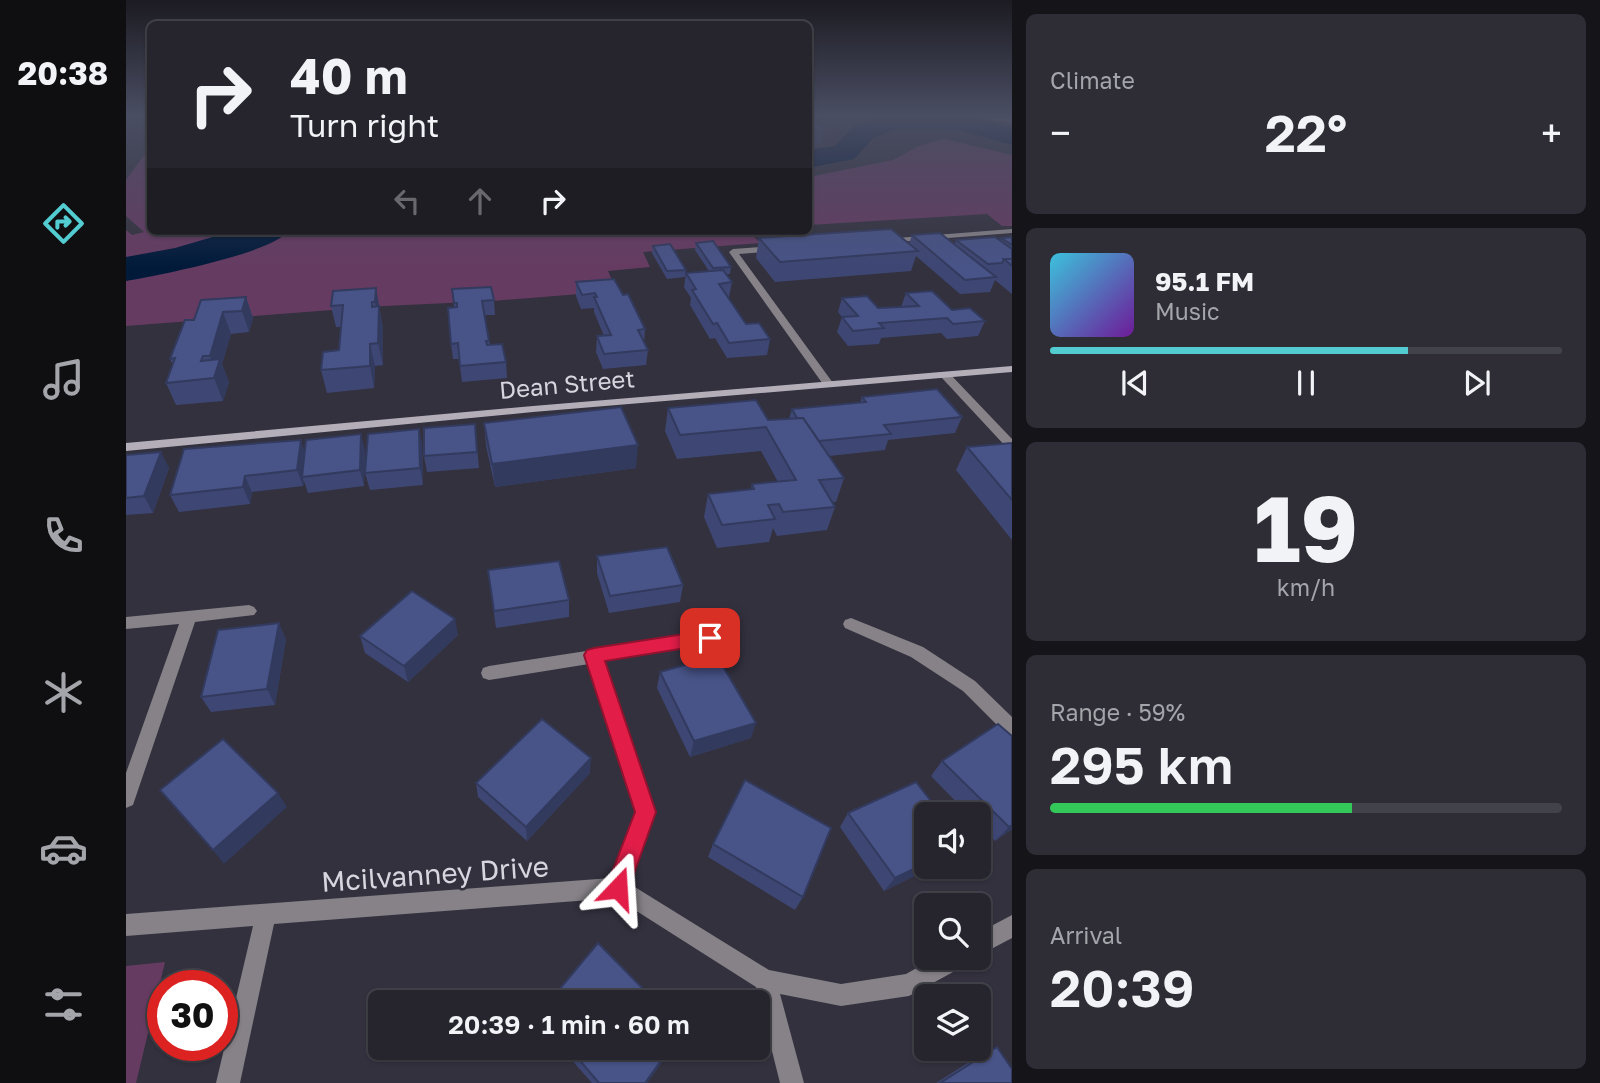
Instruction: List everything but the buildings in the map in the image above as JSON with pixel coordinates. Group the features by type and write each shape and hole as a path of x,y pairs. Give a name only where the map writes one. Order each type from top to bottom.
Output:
{"main road":[{"name":"Dean Street","path":"126,447 1012,369"}],"street":[{"path":"879,241 1012,231"},
{"path":"786,248 733,252 829,384"},
{"path":"946,376 1012,446"},
{"path":"126,623 249,611"},
{"path":"126,799 190,615"},
{"path":"851,624 917,652 969,686 1012,728"},
{"path":"489,673 710,638"},
{"path":"594,655 646,812 618,888 765,980 841,995 909,985 935,970"},
{"name":"Mcilvanney Drive","path":"126,925 618,888"},
{"path":"228,1083 266,914"},
{"path":"991,938 1012,926"},
{"path":"765,980 792,1083"}],"shaded area":[{"path":"136,167 147,167 147,235 753,235 760,243 643,252 650,267 608,271 617,291 126,326 126,230 132,235 144,232 126,216 126,180"},
{"path":"861,167 1012,167 1012,226 1002,226 987,214 812,225 812,176"},
{"path":"165,962 163,970 147,970 147,1037 136,1083 126,1083 126,966"}],"waterway":[{"path":"126,269 181,259 258,235"}],"route":[{"path":"618,888 646,812 594,655 710,638"}]}
